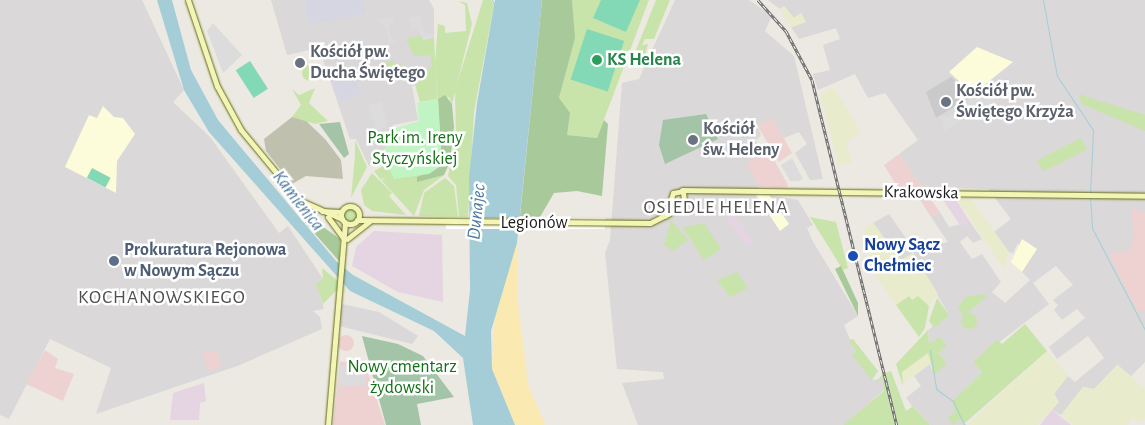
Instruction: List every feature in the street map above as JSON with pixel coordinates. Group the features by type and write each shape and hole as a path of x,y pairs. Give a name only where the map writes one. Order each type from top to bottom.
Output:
{"main road":[{"path":"188,0 213,76 231,113 306,206 346,222 358,217 350,206 341,212 306,206"},
{"path":"665,216 674,191 682,190 686,198"},
{"name":"Krakowska","path":"682,190 1145,196"},
{"path":"665,216 696,190"},
{"path":"672,199 679,204"},
{"path":"328,425 346,222 341,212"},
{"path":"326,215 345,238"},
{"name":"Legionów","path":"358,217 373,220 446,223 650,223 665,216"},
{"name":"Legionów","path":"358,217 383,220"},
{"path":"345,238 357,227 373,220"}],"shaded area":[{"path":"0,0 142,0 184,90 173,102 210,137 279,233 288,226 323,279 317,284 324,309 313,311 320,317 322,329 240,365 96,414 111,368 50,339 9,419 0,415"},
{"path":"271,0 429,0 434,9 434,81 412,86 418,120 393,125 386,148 369,166 356,139 350,139 319,48 287,55"},
{"path":"304,0 362,0 366,13 310,25"},
{"path":"542,0 572,0 575,38 559,98 570,113 567,135 597,138 604,120 608,124 602,196 577,191 554,193 540,217 520,216"},
{"path":"675,0 749,0 772,16 765,31 794,56 823,179 810,180 795,153 807,144 799,132 784,138 773,119 757,125 761,136 755,140 761,150 769,151 747,163 759,187 756,195 789,224 769,195 798,200 813,225 807,228 812,240 858,316 844,325 853,347 872,380 882,379 884,390 844,425 638,425 622,383 664,379 663,372 617,369 605,253 610,240 622,83 639,79"},
{"path":"768,0 1145,0 1145,362 1131,376 1117,365 1094,389 1083,387 1061,415 1052,410 1059,402 1054,394 1068,376 1075,382 1104,358 1088,336 1057,359 1049,347 1085,318 1077,309 1062,320 1054,310 1058,305 1053,300 1073,285 1056,266 1033,283 1049,304 973,362 982,373 952,401 959,420 967,425 930,425 906,398 921,386 914,376 930,364 931,369 947,363 938,353 947,346 929,344 928,330 949,315 913,253 901,260 873,223 889,214 915,251 948,242 931,217 940,212 949,227 970,222 982,239 973,243 967,236 960,242 972,259 982,254 1001,282 992,292 1005,303 1030,280 1022,272 1027,263 1018,243 1013,253 1009,252 994,232 1011,219 988,189 922,187 899,154 918,140 885,93 868,98 855,74 818,90 813,74 830,70 823,45 840,39 836,28 799,39 791,27 806,22 801,13 794,18 784,6 780,9"},
{"path":"784,6 794,18 801,13 806,22 791,27 780,9"},
{"path":"420,16 425,34 434,33 434,38 423,40 418,29 412,31 408,17"},
{"path":"395,17 388,29 395,43 389,44 386,28 376,19"},
{"path":"213,23 242,55 223,73 207,31"},
{"path":"977,47 1013,62 973,94 949,72"},
{"path":"355,76 361,95 339,101 332,80"},
{"path":"951,77 972,96 936,118 926,92"},
{"path":"834,87 861,133 846,142 852,162 839,166 820,95"},
{"path":"985,88 998,105 978,122 971,113 945,132 940,116 948,117"},
{"path":"445,95 452,104 454,127 450,162 444,175 417,182 417,177 442,165 438,99"},
{"path":"382,101 387,127 376,130 368,105"},
{"path":"103,106 114,117 123,118 135,134 117,161 116,193 65,167 89,115 97,118"},
{"path":"292,117 303,118 325,139 341,160 343,179 306,176 292,184 266,151 264,139"},
{"path":"773,118 792,153 779,162 757,125"},
{"path":"769,151 788,185 786,188 759,187 746,163"},
{"path":"899,154 922,187 898,188 884,165"},
{"path":"792,158 803,179 798,181 790,181 781,165"},
{"path":"756,195 769,195 789,224 780,231"},
{"path":"918,197 929,197 940,212 931,217"},
{"path":"942,198 955,198 970,222 961,227"},
{"path":"957,199 971,199 1009,252 1004,269"},
{"path":"1131,208 1145,213 1145,310 1138,312 1108,253 1129,252 1134,237"},
{"path":"734,213 753,241 746,246 727,218"},
{"path":"305,214 340,239 339,261 301,218"},
{"path":"873,223 901,260 913,253 938,294 929,306 918,296 912,300 909,296 896,305 877,278 865,235 865,228"},
{"path":"374,231 442,235 443,302 398,292 352,266 356,247"},
{"path":"1022,239 1037,249 1022,272 1011,262"},
{"path":"841,266 858,303 858,316 835,269"},
{"path":"342,304 379,312 418,336 412,344 339,326"},
{"path":"343,335 349,335 354,340 352,349 343,351 338,346 338,340"},
{"path":"45,350 58,359 55,368 74,374 63,401 26,384"},
{"path":"201,350 219,353 221,367 208,371"},
{"path":"1047,351 1068,376 1054,394 1059,402 1038,425 967,425"},
{"path":"928,352 930,364 903,384 902,372"},
{"path":"364,361 385,425 333,425 340,362"},
{"path":"362,363 366,385 339,387 339,366"},
{"path":"1118,365 1145,389 1145,419 1139,423 1133,417 1127,425 1073,425 1061,415 1083,387 1094,389"},
{"path":"204,383 206,401 200,403 199,420 170,420 173,393"},
{"path":"1052,410 1071,425 1040,425"}],"green space":[{"path":"483,0 491,0 494,5 474,112 468,217 459,217 456,185 448,176 456,138 455,90"},
{"path":"572,0 649,0 597,138 566,135 559,98 574,38"},
{"path":"601,0 640,0 626,32 593,18"},
{"path":"656,0 670,0 654,39 645,39 642,45 648,44 643,63 634,55"},
{"path":"458,1 467,3 472,24 452,104 449,97 438,99 442,165 429,174 444,175 424,190 414,216 382,181 386,176 381,180 374,171 440,136 435,64 438,24 445,26 445,33 466,31 465,5"},
{"name":"KS Helena","path":"587,29 624,41 608,91 571,79"},
{"path":"422,35 434,38 437,99 420,102 414,81 419,83 420,70 432,68 430,55 414,56 406,39"},
{"path":"250,61 268,89 254,98 236,70"},
{"path":"393,61 397,66 402,62 400,79 389,75 386,62"},
{"path":"307,65 313,65 318,70 316,79 307,81 302,76 302,70"},
{"path":"315,88 309,103 328,121 315,124 292,117 301,105 292,89 299,95"},
{"path":"1078,94 1145,115 1145,131 1082,104"},
{"name":"Park im. Ireny Styczyńskiej","path":"438,99 442,165 429,174 394,179 389,168 374,164 386,150 390,130 419,121 417,103"},
{"path":"706,114 718,139 665,164 659,145 663,120"},
{"path":"340,122 349,154 344,158 319,124"},
{"path":"1081,138 1087,150 1043,172 1037,160"},
{"path":"355,140 367,167 351,198 355,156"},
{"path":"92,168 111,178 105,188 87,178"},
{"path":"372,173 392,193 389,196 406,215 372,211 364,205 361,190"},
{"path":"445,178 454,186 458,217 419,216 424,193"},
{"path":"350,207 358,215 350,223 342,215"},
{"path":"810,217 836,222 848,268 843,270"},
{"path":"671,220 688,240 673,251 664,245"},
{"path":"704,223 721,249 704,260 683,228"},
{"path":"322,268 338,281 337,290 323,304 316,284 323,279"},
{"path":"737,272 748,288 730,297 717,280"},
{"path":"984,294 987,296 964,316 958,308 965,297"},
{"path":"909,296 912,300 918,296 929,306 925,328 919,337 896,305"},
{"path":"937,298 949,315 934,328 929,321"},
{"path":"969,313 977,321 969,329 961,321"},
{"path":"1025,324 1047,351 965,423 959,420 953,425 948,418 955,412 952,401 982,373 973,362 997,340 1002,344"},
{"path":"928,330 929,344 940,337 947,346 938,353 947,363 934,375 928,353 902,372 903,386 896,364"},
{"name":"Nowy cmentarz żydowski","path":"362,336 398,344 423,356 454,397 417,404 421,425 386,425"},
{"path":"853,339 878,371 872,380 852,355 856,352 849,340"},
{"path":"891,371 906,411 912,407 909,402 930,425 898,425 885,373"},
{"path":"883,374 896,425 843,425 884,391 882,379 876,382"}],"sand":[{"path":"517,243 518,303 528,384 545,425 515,425 492,369 495,309"}],"water":[{"name":"Dunajec","path":"157,0 172,0 191,70 218,120 336,261 353,275 465,336 470,290 469,177 477,103 495,0 542,0 517,243 491,331 492,369 515,425 473,425 463,358 434,331 350,291 209,132 184,90"}],"pier":[{"path":"446,218 605,218 605,229 446,229"}],"waterway":[{"path":"492,0 495,6"},
{"path":"1043,0 1057,76 1093,130 1090,193"},
{"path":"1090,197 1092,228 1145,330"},
{"path":"930,350 936,389 953,401 964,425"}],"railway":[{"path":"758,0 786,31 812,80 897,425"}],"place":[{"name":"KS Helena","path":"597,60"},
{"name":"Kościół pw. Ducha Świętego","path":"300,63"},
{"name":"Kościół pw. Świętego Krzyża","path":"946,102"},
{"name":"Kościół św. Heleny","path":"693,140"},
{"name":"Nowy Sącz Chełmiec","path":"853,256"},
{"name":"Prokuratura Rejonowa w Nowym Sączu","path":"114,261"}],"district":[{"name":"OSIEDLE HELENA","path":"716,208"},
{"name":"KOCHANOWSKIEGO","path":"162,298"}],"water label":[{"name":"Kamienica","path":"298,201"}]}
